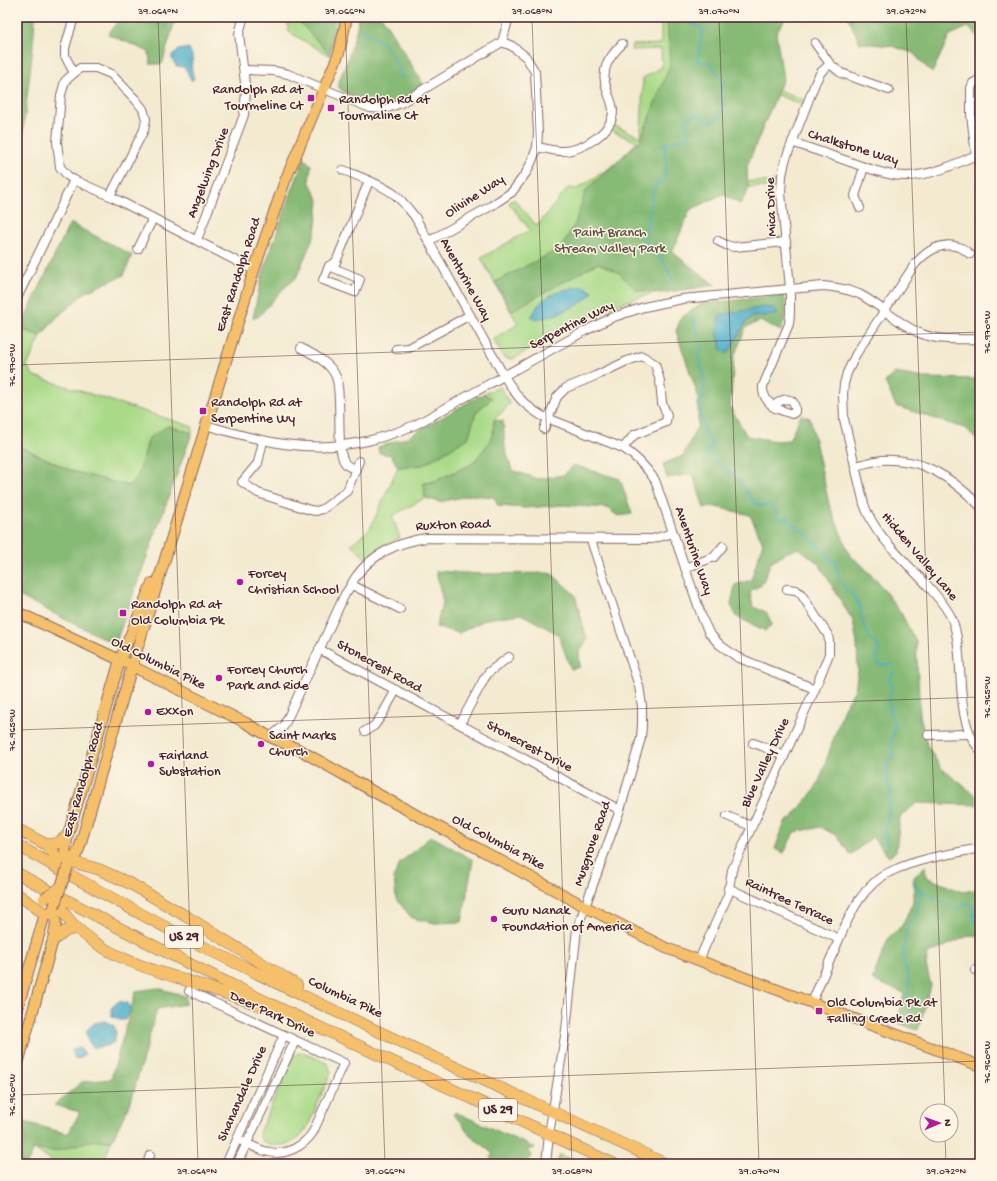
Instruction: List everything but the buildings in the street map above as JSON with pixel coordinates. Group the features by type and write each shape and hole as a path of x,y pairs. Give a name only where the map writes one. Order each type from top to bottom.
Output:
{"highway":[{"path":"17,829 47,845 66,865 98,869 131,884 356,1020"},
{"path":"47,845 58,843 68,835"},
{"name":"Columbia Pike","path":"17,845 177,933 356,1020 666,1164"},
{"name":"US 29","path":"17,873 172,955 307,1022 614,1164"},
{"path":"21,896 37,901 44,899 60,888"},
{"path":"21,896 64,912 77,928 120,958 307,1022"},
{"path":"53,940 66,931 77,928"}],"main road":[{"name":"East Randolph Road","path":"66,865 76,855 79,849 132,666 254,270 285,181 339,53 347,17"},
{"name":"East Randolph Road","path":"66,865 65,851 68,835 120,660 146,596 169,547"},
{"name":"Old Columbia Pike","path":"17,612 120,660 246,723 270,737 298,749 380,796 586,907 666,948 980,1066"},
{"path":"17,1010 60,888 66,865"},
{"path":"17,1067 19,1054 53,940 56,923 52,908"}],"street":[{"path":"74,17 65,48 65,56 74,73"},
{"path":"244,70 274,71 288,74 370,108 385,109 401,103 502,42 509,17"},
{"name":"Angelwing Drive","path":"197,240 244,115 246,91 239,34 242,20"},
{"name":"Olivine Way","path":"429,241 491,206 512,192 526,173 532,161 537,147 538,118 535,72 526,57 512,46 502,42"},
{"path":"815,43 830,64 847,75 889,90"},
{"path":"537,147 562,151 577,149 597,138 610,125 613,109 605,86 605,71 610,56 622,44"},
{"name":"Mica Drive","path":"773,407 768,402 763,392 763,386 789,324 790,313 790,288 781,193 782,176 785,161 816,81 821,72 830,64"},
{"path":"110,196 144,130 146,119 143,109 111,74 96,68 80,68 65,81 61,95 57,142 60,167 74,180 110,196 254,270"},
{"path":"978,159 971,115 971,88 973,83 979,80"},
{"name":"Chalkstone Way","path":"792,142 891,175 914,175 978,159"},
{"path":"860,208 855,196 864,167"},
{"name":"Aventurine Way","path":"343,170 369,181 393,194 404,203 415,217 518,399 529,409 549,419 623,448 634,454 646,466 655,480 703,620 709,633 720,645 738,657 815,689"},
{"path":"17,298 74,180"},
{"path":"329,266 336,262 369,181"},
{"path":"138,249 153,218"},
{"path":"718,241 734,247 786,242"},
{"name":"Hidden Valley Lane","path":"970,254 960,247 945,246 935,248 925,253 915,264 856,354 847,373 843,394 844,419 868,516 884,538 940,599 951,618 957,637 965,720 969,734 980,750"},
{"name":"Serpentine Way","path":"206,426 248,438 294,446 315,447 367,441 417,424 611,318 644,307 682,299 790,288 823,286 844,288 859,295 912,330 923,335 948,339 980,339"},
{"path":"396,349 409,348 470,315"},
{"path":"301,348 324,361 336,376 339,397 341,445 344,462 350,467 356,469"},
{"path":"544,429 557,397 566,388 627,361 642,356 655,364 660,381 662,403 667,415 666,422 634,435 623,448"},
{"path":"263,441 258,463 242,482 258,493 310,510 316,511 323,509 347,491 359,461"},
{"path":"855,466 880,460 901,460 927,467 948,478 964,490 980,506"},
{"name":"Ruxton Road","path":"270,737 284,726 345,594 365,566 380,554 400,543 426,538 590,540 652,539 674,533"},
{"name":"Musgrove Road","path":"546,1164 549,1134 566,1030 577,929 620,810 641,738 642,725 642,706 639,686 590,540"},
{"path":"686,568 714,558 722,546"},
{"path":"352,585 400,609"},
{"name":"Blue Valley Drive","path":"700,960 728,895 732,870 815,689 829,654 828,635 801,594 796,590 787,589"},
{"name":"Stonecrest Road","path":"320,649 426,707"},
{"path":"460,724 487,676 509,657"},
{"path":"365,731 374,726 396,690"},
{"name":"Stonecrest Drive","path":"426,707 620,810"},
{"path":"928,735 969,734"},
{"path":"753,743 784,756"},
{"path":"727,816 751,826"},
{"path":"812,1002 851,911 866,891 892,870 920,860 980,848"},
{"name":"Raintree Terrace","path":"728,888 839,939"},
{"name":"Deer Park Drive","path":"189,991 344,1063 313,1132 303,1143 292,1150 274,1153 247,1143"},
{"name":"Shanandale Drive","path":"226,1164 284,1035"},
{"name":"Shanandale Drive","path":"237,1164 295,1040"},
{"path":"237,1139 247,1143"},
{"path":"147,1164 150,1155"}],"green space":[{"path":"17,17 35,17 19,165 17,166"},
{"path":"121,17 176,17 162,64 150,64 149,52 108,34"},
{"path":"287,17 338,17 330,56 289,32"},
{"path":"295,17 333,17 330,55"},
{"path":"358,17 382,17 424,85 401,100 385,105 364,101 340,89 338,84 348,59 357,28"},
{"name":"Paint Branch Stream Valley Park","path":"653,17 785,17 776,32 774,88 804,100 803,105 772,93 744,168 746,181 779,182 779,187 747,187 739,203 722,194 689,208 672,250 682,262 663,291 642,296 603,311 567,328 513,359 504,358 493,339 518,324 481,258 530,230 509,203 514,199 537,226 568,188 577,189 614,165 637,142 610,130 613,125 641,137 643,78 662,67 661,49 631,50 632,45 661,44 661,21"},
{"name":"Paint Branch Stream Valley Park","path":"660,17 786,17 776,33 783,79 747,166 748,191 740,204 723,194 690,210 672,252 715,285 662,293 636,290 618,272 598,263 511,311 495,282 561,248 575,224 586,190 640,141 670,65 667,20"},
{"path":"848,17 980,17 980,38 968,27 950,35 932,73 913,53 892,46 860,43"},
{"path":"304,158 311,165 309,181 319,201 315,233 296,278 283,289 258,317 253,318 262,275"},
{"path":"70,223 132,255 124,275 86,292 56,318 41,336 20,329"},
{"path":"784,295 786,311 781,331 760,321 746,327 734,357 730,407 747,436 776,441 789,440 801,415 810,418 829,504 850,556 860,563 877,581 901,613 916,642 920,716 927,745 941,768 975,795 977,805 917,803 900,817 896,851 889,857 872,837 851,855 837,836 821,827 794,832 784,853 775,849 785,822 793,817 818,785 844,708 855,689 858,671 857,643 853,621 819,564 799,548 785,553 771,562 762,584 750,592 753,607 766,612 772,624 766,631 737,617 731,605 735,585 751,580 763,543 750,515 712,506 704,508 693,474 667,478 663,464 683,456 698,425 698,396 676,331 681,318 701,304"},
{"path":"20,329 41,336 27,366 34,376 193,427 192,433 168,426 149,438 138,476 128,486 72,471 17,445 17,335"},
{"path":"895,373 924,378 980,379 980,444 967,429 896,406 885,382"},
{"path":"500,387 510,404 494,420 493,434 486,447 472,464 432,482 424,483 425,498 392,516 400,538 378,549 366,559 351,544 370,529 398,467 423,465 468,438 476,412 492,398 483,394"},
{"path":"483,394 492,398 476,412 468,438 423,465 398,467 391,455 379,453 378,447 406,438"},
{"path":"494,420 503,421 505,448 512,470 538,479 564,475 573,465 620,479 632,514 618,516 607,508 563,505 525,508 498,506 494,497 471,495 440,502 425,498 424,483 433,482 472,464 486,447 493,434"},
{"path":"168,426 192,433 115,644 17,595 17,530 20,506 17,504 17,445 72,471 128,486 138,476 149,438"},
{"path":"436,571 481,574 551,573 575,595 587,640 579,652 580,667 571,669 558,634 521,614 487,619 459,633 436,627 443,602"},
{"path":"431,836 473,860 462,922 435,923 412,918 396,899 394,877 400,863"},
{"path":"925,866 926,877 962,892 980,889 980,937 970,935 928,954 926,965 931,986 918,1030 898,1023 904,993 872,980 889,937 902,926 913,902 914,877"},
{"path":"158,988 185,996 186,1004 157,1009 131,1101 111,1142 103,1140 89,1141 56,1151 34,1149 27,1164 17,1164 17,1120 68,1134 80,1112 54,1105 82,1082 111,1079 136,991"},
{"path":"303,1052 328,1064 331,1073 303,1134 288,1144 268,1144 262,1141 259,1133 294,1055"},
{"path":"455,1112 535,1148 527,1150 532,1157 520,1163 496,1164 490,1158 493,1154 467,1132 461,1122 453,1115"},
{"path":"102,1140 111,1142 103,1164 51,1164 50,1159 34,1149 55,1151 86,1141"},
{"path":"560,1155 582,1164 556,1164"}],"water":[{"path":"189,48 193,58 191,66 194,79 191,81 185,68 176,66 172,59 172,55 179,50"},
{"path":"583,286 593,292 578,305 558,314 536,320 531,317 539,304 548,297 566,289"},
{"path":"764,307 773,308 777,311 777,315 751,317 745,324 729,352 726,353 721,350 717,330 719,316"},
{"path":"119,1001 128,1003 131,1010 125,1020 120,1020 112,1016 112,1007"},
{"path":"105,1021 114,1026 116,1033 114,1042 106,1046 94,1048 88,1041 86,1031 94,1023"},
{"path":"79,1047 85,1054 81,1058 75,1059 72,1050"}],"waterway":[{"path":"165,17 167,29"},
{"path":"674,281 663,261 646,243 644,234 650,213 652,193 658,182 662,183 664,179 666,164 665,143 689,137 685,120 691,115 700,115 708,122 717,119 724,108 721,99 721,88 725,83 710,63 697,61 703,29 689,22 690,17"},
{"path":"360,28 362,31 379,40 387,47 403,78"},
{"path":"693,316 702,349 698,354 705,383 700,408 705,435 713,444 706,453 738,479 755,503 762,506 769,505 775,509 778,518 782,520 787,517 789,521 804,532 819,547 823,548 828,559 835,561 837,572 846,591 852,594 860,607 862,620 869,638 876,643 880,651 876,657 878,664 892,664 894,672 889,680 892,688 888,699 895,726 890,745 895,757 888,759 887,780 891,793 885,829 887,849"},
{"path":"913,882 915,882 919,890 957,909 967,903 972,905 974,922 980,924"},
{"path":"909,1024 907,1002 909,980 903,954 907,927 917,914 921,891"}],"place":[{"name":"Randolph Rd at Tourmeline Ct","path":"311,98"},
{"name":"Randolph Rd at Tourmaline Ct","path":"331,108"},
{"name":"Randolph Rd at Serpentine Wy","path":"203,411"},
{"name":"Forcey Christian School","path":"240,582"},
{"name":"Randolph Rd at Old Columbia Pk","path":"123,613"},
{"name":"Forcey Church Park and Ride","path":"219,678"},
{"name":"Exxon","path":"148,712"},
{"name":"Saint Marks Church","path":"261,744"},
{"name":"Fairland Substation","path":"151,764"},
{"name":"Guru Nanak Foundation of America","path":"494,919"},
{"name":"Old Columbia Pk at Falling Creek Rd","path":"819,1011"}]}
